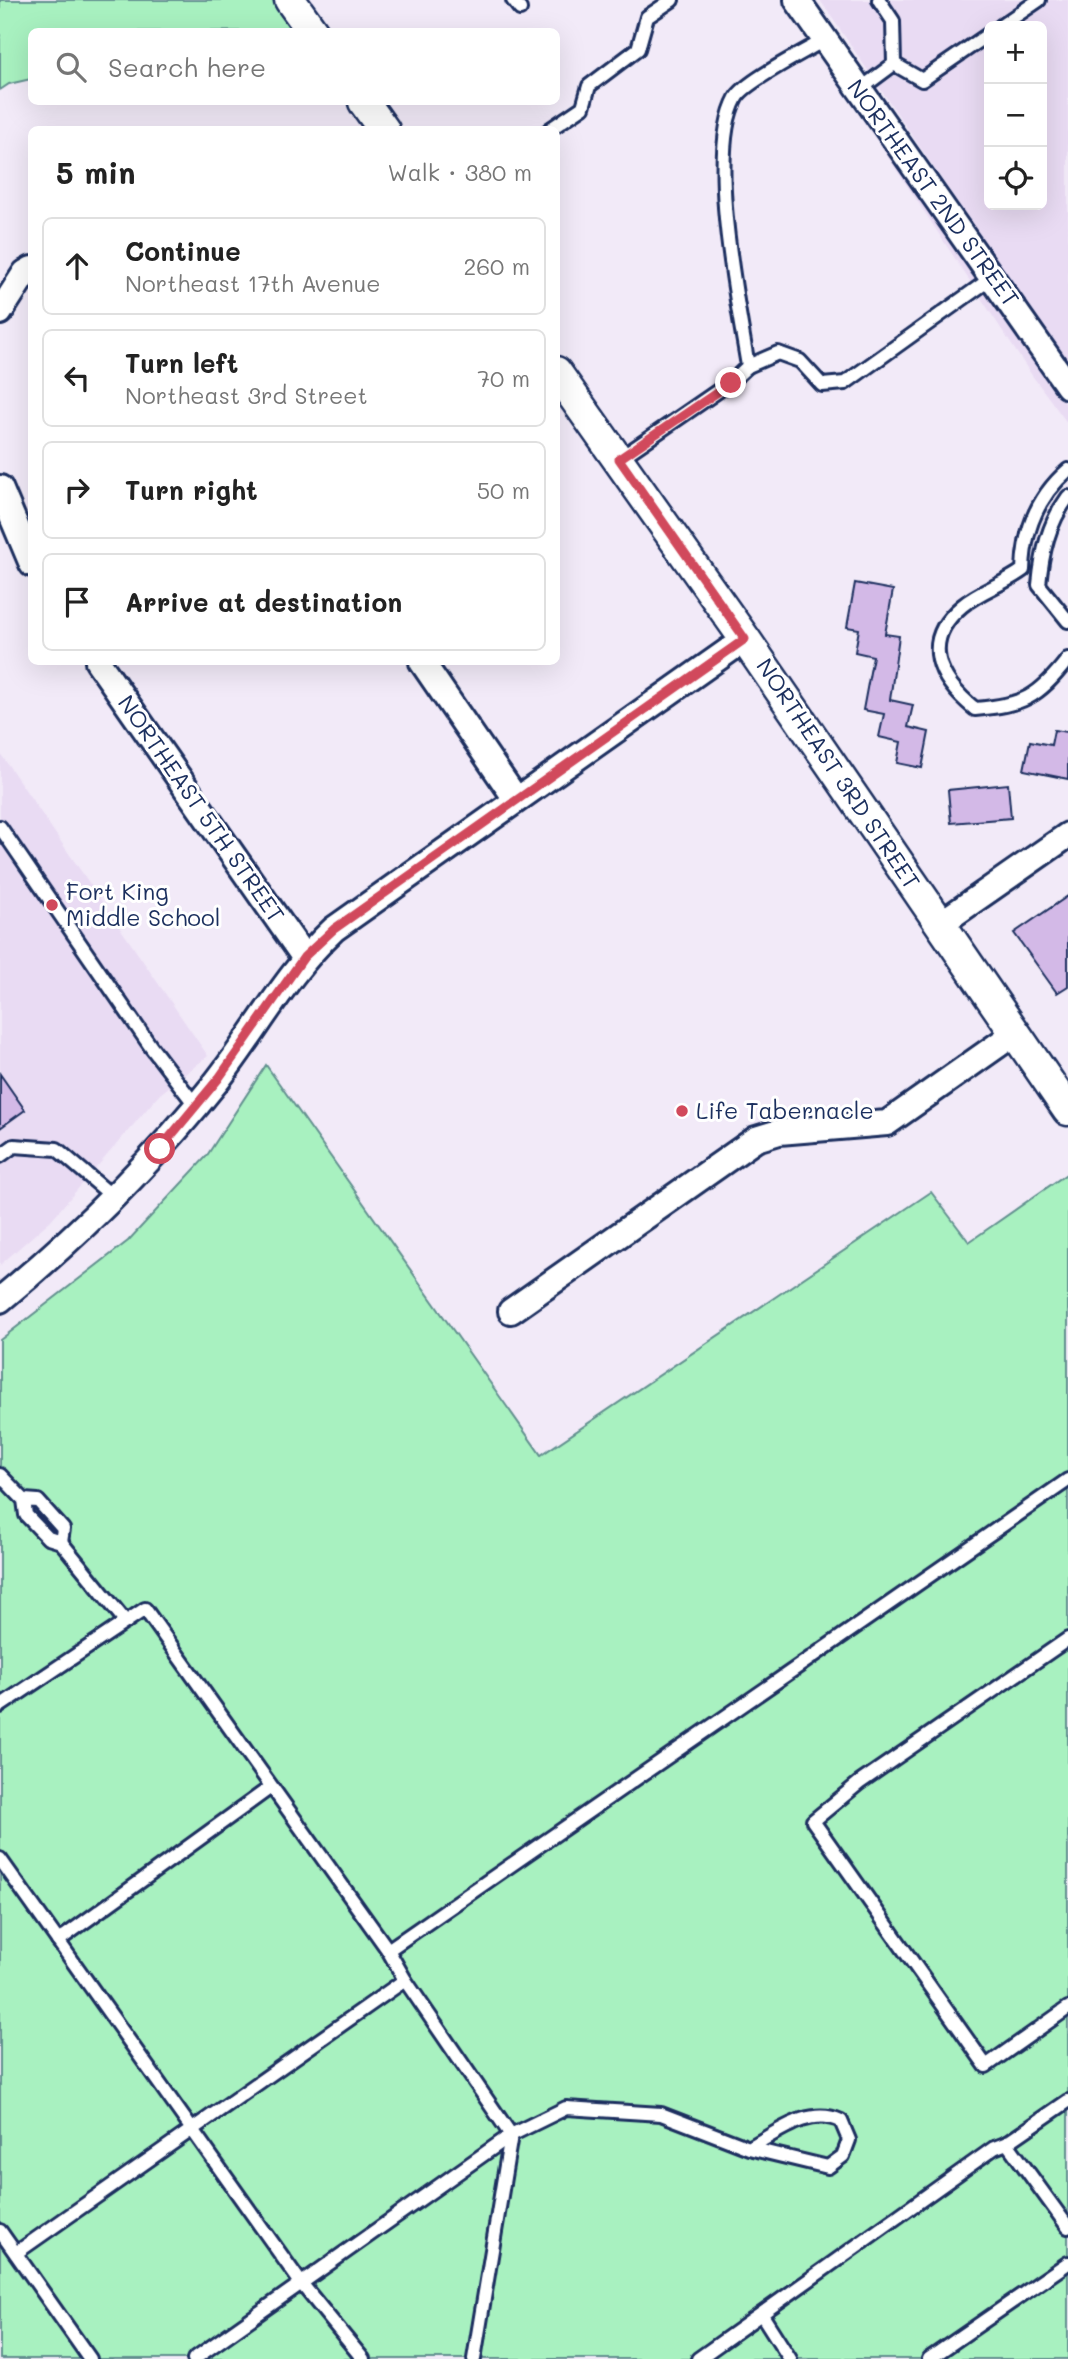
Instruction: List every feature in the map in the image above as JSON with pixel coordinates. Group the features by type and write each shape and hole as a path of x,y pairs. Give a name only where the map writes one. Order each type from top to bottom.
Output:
{"street":[{"path":"290,0 310,28"},
{"name":"NORTHEAST 2ND STREET","path":"797,0 1068,386"},
{"path":"365,105 381,126"},
{"path":"0,312 28,271"},
{"name":"NORTHEAST 3RD STREET","path":"560,378 745,639 1068,1110"},
{"path":"0,488 28,554"},
{"path":"0,1300 160,1149 196,1106 304,957 334,929 745,639"},
{"name":"NORTHEAST 5TH STREET","path":"100,665 304,957"},
{"path":"424,665 516,799"},
{"path":"940,924 1068,835"},
{"path":"511,1311 756,1139 779,1132 887,1122 1015,1033"}],"lane":[{"path":"555,126 583,107 589,86 638,49 648,17 672,0"},
{"path":"879,0 893,21 894,64"},
{"path":"1008,21 1039,0"},
{"path":"894,64 922,80 984,37"},
{"path":"748,366 723,204 727,120 737,95 824,40"},
{"path":"859,90 894,64"},
{"path":"619,459 731,383 748,366 778,353 800,361 822,384 845,383 994,277"},
{"path":"1068,470 1034,509 1023,550 1023,570 1007,582 963,605 940,630 937,661 954,692 975,709 1012,706 1048,685 1068,659"},
{"path":"1068,497 1053,517 1041,560 1039,586 1068,621"},
{"path":"0,827 151,1047 196,1106"},
{"path":"0,1156 14,1146 57,1149 112,1196"},
{"path":"0,1475 24,1500 26,1515 47,1538 61,1542 126,1622"},
{"path":"388,1950 1068,1480"},
{"path":"0,1706 145,1609 388,1950 405,1980 511,2135 474,2359"},
{"path":"1068,1639 859,1783 813,1821 986,2066 1068,2008"},
{"path":"58,1941 271,1787"},
{"path":"0,1859 301,2283 363,2359"},
{"path":"16,2253 405,1980"},
{"path":"698,2359 994,2148 1007,2143 1068,2101"},
{"path":"194,2359 511,2135 566,2108 661,2114 750,2148 828,2168 843,2156 849,2140 841,2121 827,2114 808,2116 750,2148"},
{"path":"1007,2143 1068,2227"},
{"path":"0,2231 90,2359"},
{"path":"929,2359 1068,2263"},
{"path":"762,2315 790,2359"}],"shaded area":[{"path":"785,0 792,0 1068,407 1068,424 1031,374"},
{"path":"820,0 1068,0 1068,365"},
{"name":"Fort King Middle School","path":"0,753 208,1056 160,1094 51,1220 0,1265"}],"green space":[{"path":"0,0 275,0 296,28 28,28 28,80 9,84 0,90"},
{"path":"266,1065 541,1455 931,1192 969,1242 1068,1173 1068,2359 0,2359 0,1340 128,1241 206,1157"}],"building":[{"path":"855,583 893,590 885,634 899,636 890,700 913,705 908,727 929,732 922,768 897,763 901,742 879,737 884,714 863,710 873,656 855,652 859,629 847,627"},
{"path":"1054,730 1068,732 1068,779 1024,770 1030,741 1051,745"},
{"path":"1008,784 1011,818 951,823 948,790"},
{"path":"1068,896 1068,986 1057,993 1014,933"},
{"path":"0,1074 25,1110 0,1128"}],"place":[{"name":"Fort King Middle School","path":"52,905"},
{"name":"Life Tabernacle","path":"682,1111"}],"route":[{"path":"160,1149 219,1078 304,957 334,929 745,639 619,459 731,383"}]}
